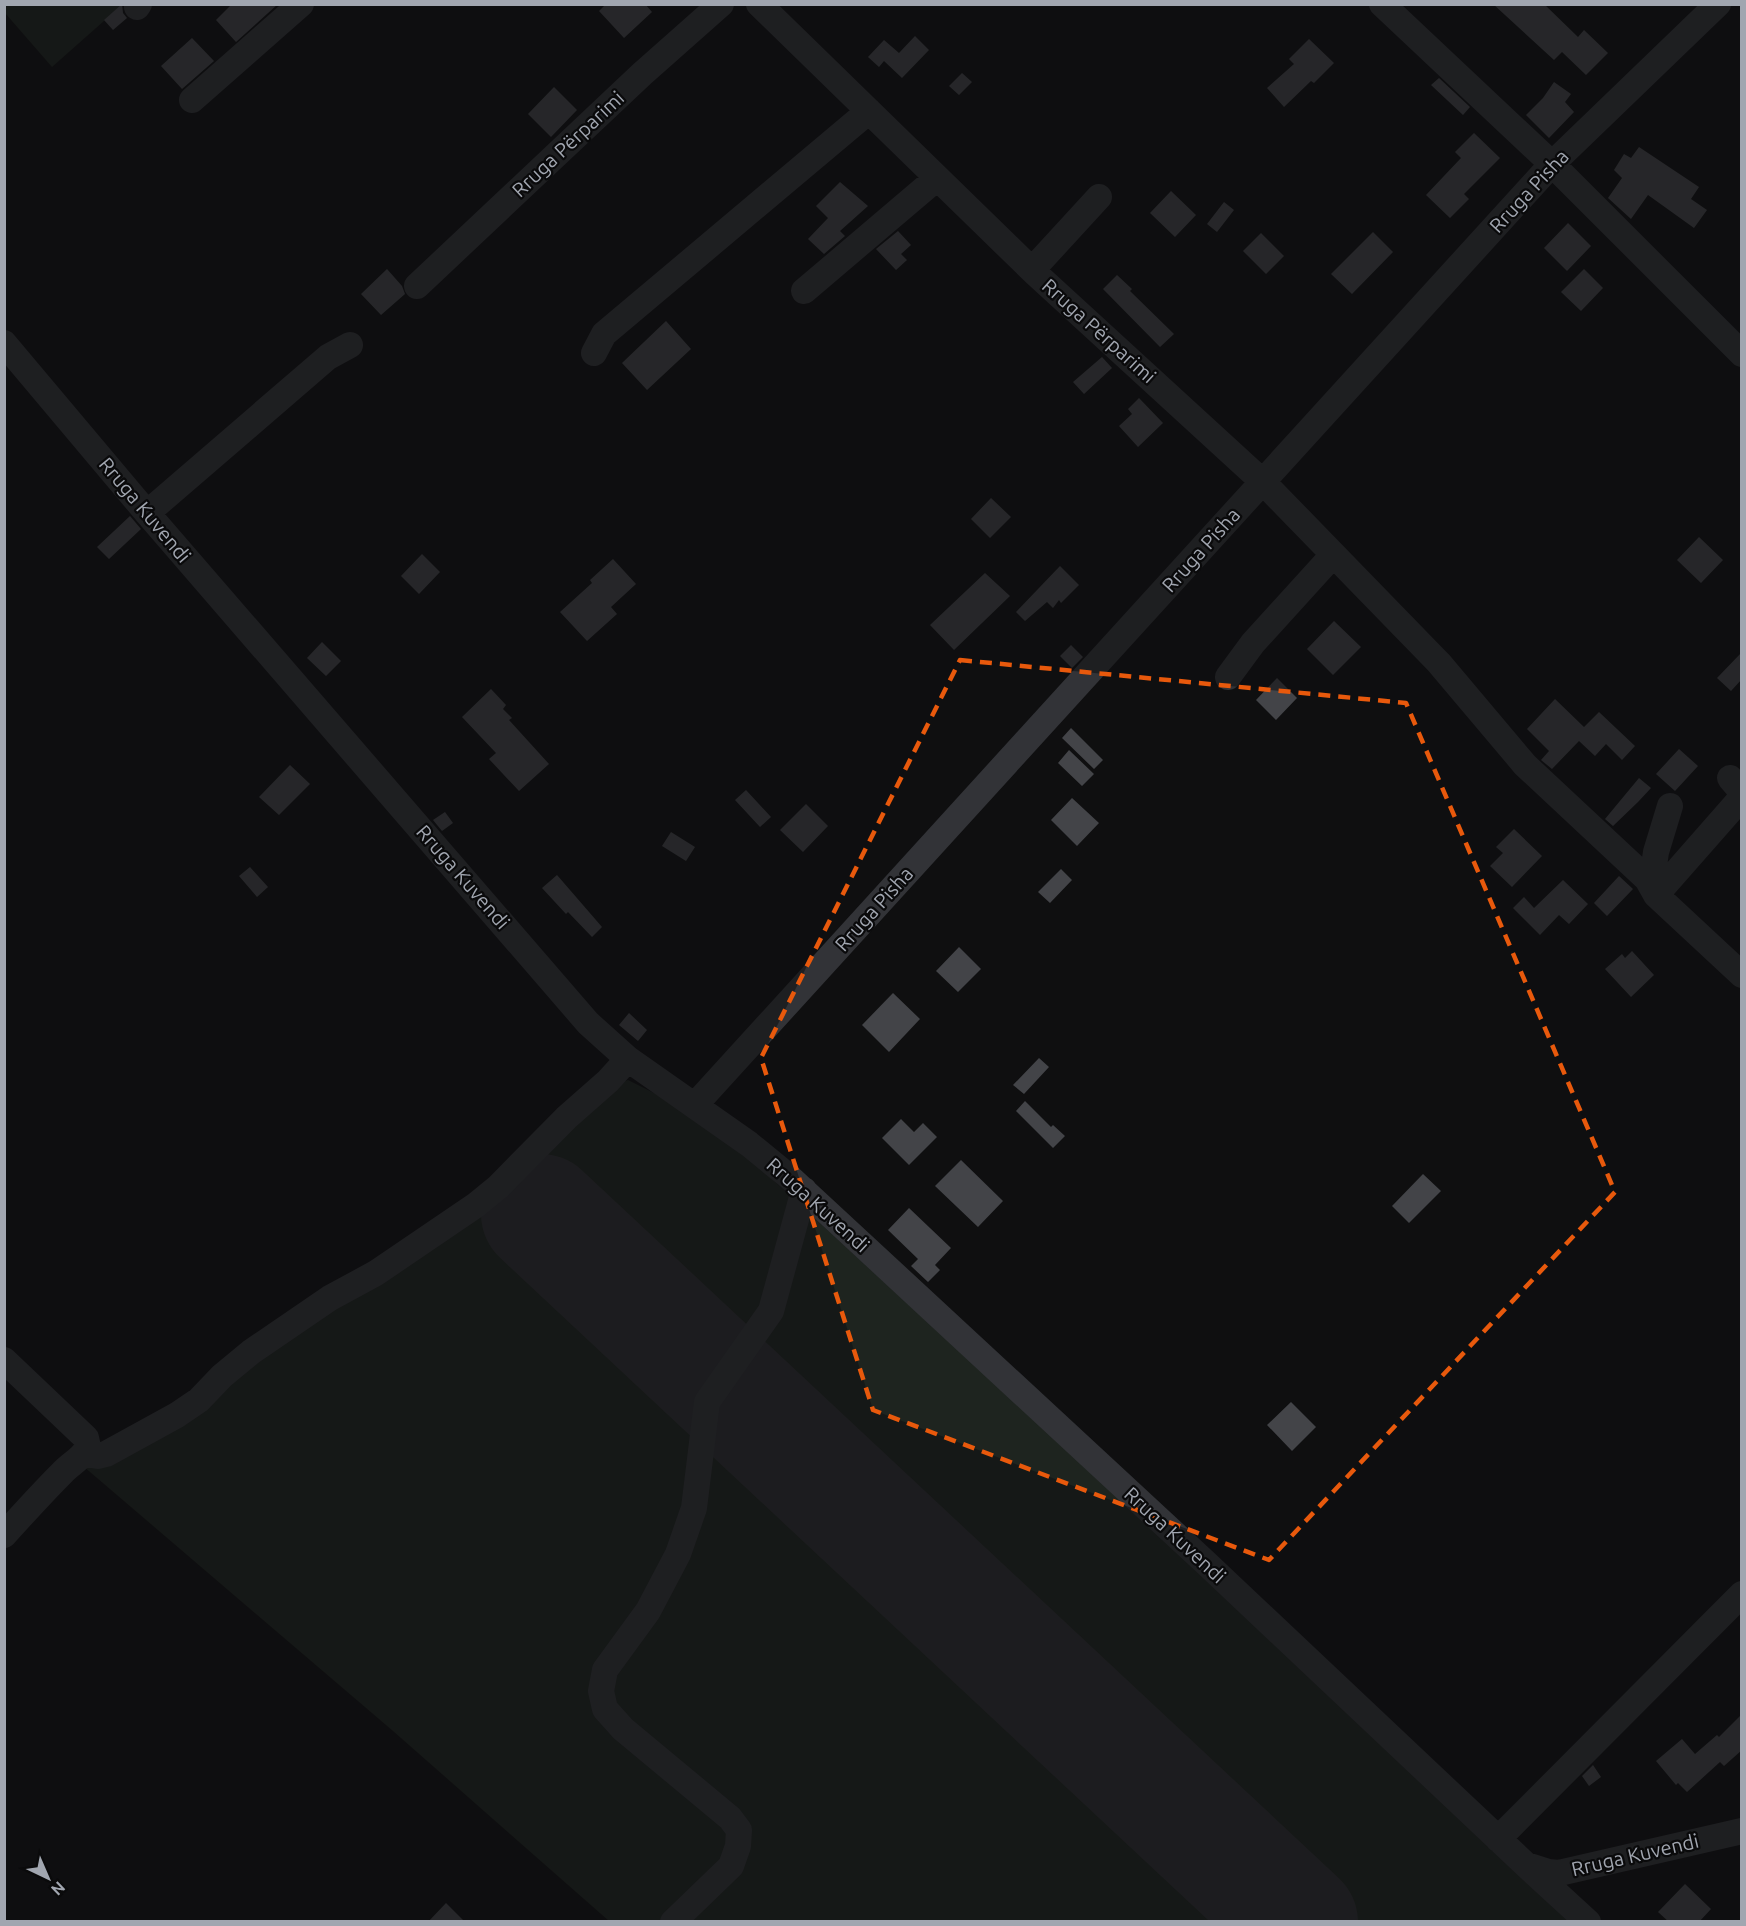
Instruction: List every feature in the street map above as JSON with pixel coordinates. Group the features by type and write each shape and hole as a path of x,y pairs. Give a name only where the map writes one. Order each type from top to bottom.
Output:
{"street":[{"path":"192,100 301,4"},
{"name":"Rruga Përparimi","path":"417,286 642,74 721,4"},
{"name":"Rruga Përparimi","path":"759,4 1032,270 1263,482 1439,663 1525,765 1647,879 1742,975"},
{"path":"1382,4 1552,164 1742,354"},
{"name":"Rruga Pisha","path":"695,1105 1552,164 1718,4"},
{"path":"594,353 604,334 869,111"},
{"path":"804,291 937,178"},
{"path":"1032,270 1099,197"},
{"name":"Rruga Kuvendi","path":"4,343 147,513 588,1023 628,1059 749,1144 804,1190 1526,1865 1559,1873 1742,1831"},
{"path":"147,513 328,357 350,345"},
{"path":"1228,676 1253,644 1333,555"},
{"path":"1659,891 1738,789"},
{"path":"1659,891 1653,873 1656,852 1670,806"},
{"path":"85,1454 98,1456 106,1454 177,1415 199,1400 222,1376 259,1346 330,1298 376,1273 476,1205 498,1187 628,1059"},
{"path":"673,1922 731,1866 738,1846 739,1830 730,1818 623,1729 605,1709 601,1691 605,1670 648,1611 678,1554 694,1508 706,1402 771,1311 804,1190"},
{"path":"4,1360 86,1438 88,1447 85,1454 69,1465 4,1535"},
{"path":"1498,1839 1742,1594"},
{"path":"1526,1865 1588,1922"}],"highlighted area":[{"path":"960,660 1406,703 1615,1192 1269,1560 873,1410 761,1058"}],"shaded area":[{"path":"4,5 122,5 52,67 5,13"},
{"path":"628,1080 656,1094 748,1157 1579,1921 609,1921 393,1731 83,1466 148,1441 611,1087"}],"building":[{"path":"122,4 123,13 127,18 113,30 104,20"},
{"path":"232,4 278,4 236,42 216,20"},
{"path":"606,4 645,4 652,12 624,38 599,11"},
{"path":"1493,4 1544,4 1578,37 1584,30 1608,53 1586,75 1562,52 1554,60"},
{"path":"915,36 929,50 902,78 884,61 879,67 868,57 884,40 899,53"},
{"path":"192,38 214,61 182,89 161,66"},
{"path":"1309,39 1334,63 1314,83 1311,81 1284,107 1267,88 1294,64 1289,59"},
{"path":"962,73 972,82 959,95 949,86"},
{"path":"1439,78 1470,107 1463,115 1431,85"},
{"path":"1554,82 1571,94 1565,102 1574,112 1549,138 1526,115 1543,98"},
{"path":"554,87 577,110 551,137 528,114"},
{"path":"1474,133 1500,158 1464,194 1469,199 1450,218 1426,195 1461,158 1455,152"},
{"path":"1639,147 1699,187 1691,199 1707,210 1694,228 1648,195 1631,219 1608,198 1622,178 1614,170 1624,154 1631,158"},
{"path":"840,182 868,206 840,231 845,236 824,254 808,239 828,218 816,206"},
{"path":"1171,191 1196,215 1175,237 1150,213"},
{"path":"1224,202 1234,210 1217,232 1207,224"},
{"path":"1568,223 1591,246 1567,271 1544,248"},
{"path":"898,231 911,245 901,254 907,260 896,270 876,249"},
{"path":"1373,232 1393,252 1352,294 1331,274"},
{"path":"1261,233 1284,256 1266,274 1243,251"},
{"path":"387,269 402,286 405,294 381,315 361,294"},
{"path":"1584,269 1603,288 1581,311 1561,292"},
{"path":"1117,275 1174,334 1160,347 1103,289"},
{"path":"666,321 691,349 647,390 622,363"},
{"path":"1102,357 1112,368 1084,394 1073,382"},
{"path":"1139,398 1163,423 1138,447 1119,426 1132,414 1128,409"},
{"path":"991,498 1011,517 990,538 971,519"},
{"path":"130,516 141,529 109,559 97,547"},
{"path":"1699,537 1723,560 1701,583 1677,560"},
{"path":"422,554 440,572 419,594 401,576"},
{"path":"613,559 636,584 611,607 617,614 587,641 560,612 592,583 590,580"},
{"path":"1060,566 1079,585 1061,603 1059,600 1053,608 1047,602 1025,621 1016,612"},
{"path":"985,573 1010,596 954,650 930,625"},
{"path":"1334,621 1361,647 1333,675 1307,649"},
{"path":"322,642 341,661 326,676 307,658"},
{"path":"1071,645 1083,657 1072,668 1060,656"},
{"path":"1742,652 1742,679 1731,691 1717,678"},
{"path":"1277,678 1297,698 1276,720 1256,700"},
{"path":"491,689 506,705 503,709 512,718 509,720 549,764 519,791 489,759 496,753 462,717"},
{"path":"1555,699 1584,727 1599,712 1635,746 1622,760 1606,744 1595,756 1579,741 1552,769 1541,760 1549,751 1527,729"},
{"path":"1071,728 1103,760 1094,769 1062,738"},
{"path":"1679,749 1698,766 1675,791 1656,774"},
{"path":"1069,750 1094,774 1082,786 1058,763"},
{"path":"290,765 310,784 279,815 259,797"},
{"path":"1639,778 1651,788 1613,826 1605,819"},
{"path":"746,790 771,817 760,827 735,800"},
{"path":"1072,798 1099,823 1077,846 1051,820"},
{"path":"806,804 828,826 803,852 780,830"},
{"path":"445,812 453,823 442,831 433,820"},
{"path":"1514,829 1542,856 1512,887 1490,866 1503,853 1496,847"},
{"path":"671,832 695,847 686,861 662,846"},
{"path":"250,867 268,887 257,897 239,876"},
{"path":"1061,869 1072,880 1050,903 1038,892"},
{"path":"557,875 602,927 592,937 542,888"},
{"path":"1619,876 1633,889 1607,916 1594,903"},
{"path":"1563,880 1588,904 1569,924 1559,915 1540,935 1513,908 1524,897 1534,908"},
{"path":"959,947 981,969 958,992 936,971"},
{"path":"1632,951 1654,975 1631,997 1605,969 1622,954 1625,958"},
{"path":"893,993 920,1019 889,1052 862,1025"},
{"path":"629,1013 647,1030 638,1041 619,1025"},
{"path":"1039,1058 1049,1067 1024,1094 1013,1085"},
{"path":"1025,1101 1051,1127 1053,1125 1065,1136 1053,1148 1016,1111"},
{"path":"901,1119 914,1132 923,1123 937,1137 909,1165 882,1138"},
{"path":"961,1160 1003,1201 978,1227 935,1186"},
{"path":"1423,1174 1441,1191 1409,1223 1392,1206"},
{"path":"909,1208 951,1248 935,1265 940,1270 928,1282 911,1266 918,1259 888,1230"},
{"path":"1291,1402 1316,1427 1292,1451 1267,1425"},
{"path":"1742,1714 1742,1750 1724,1766 1720,1762 1687,1792 1678,1783 1676,1785 1656,1761 1682,1739 1695,1754 1717,1735 1719,1737"},
{"path":"1593,1765 1601,1777 1589,1786 1582,1776"},
{"path":"1685,1884 1711,1909 1699,1922 1669,1922 1658,1912"},
{"path":"446,1903 465,1922 428,1922"}],"runway":[{"path":"541,1214 1298,1922"}]}
